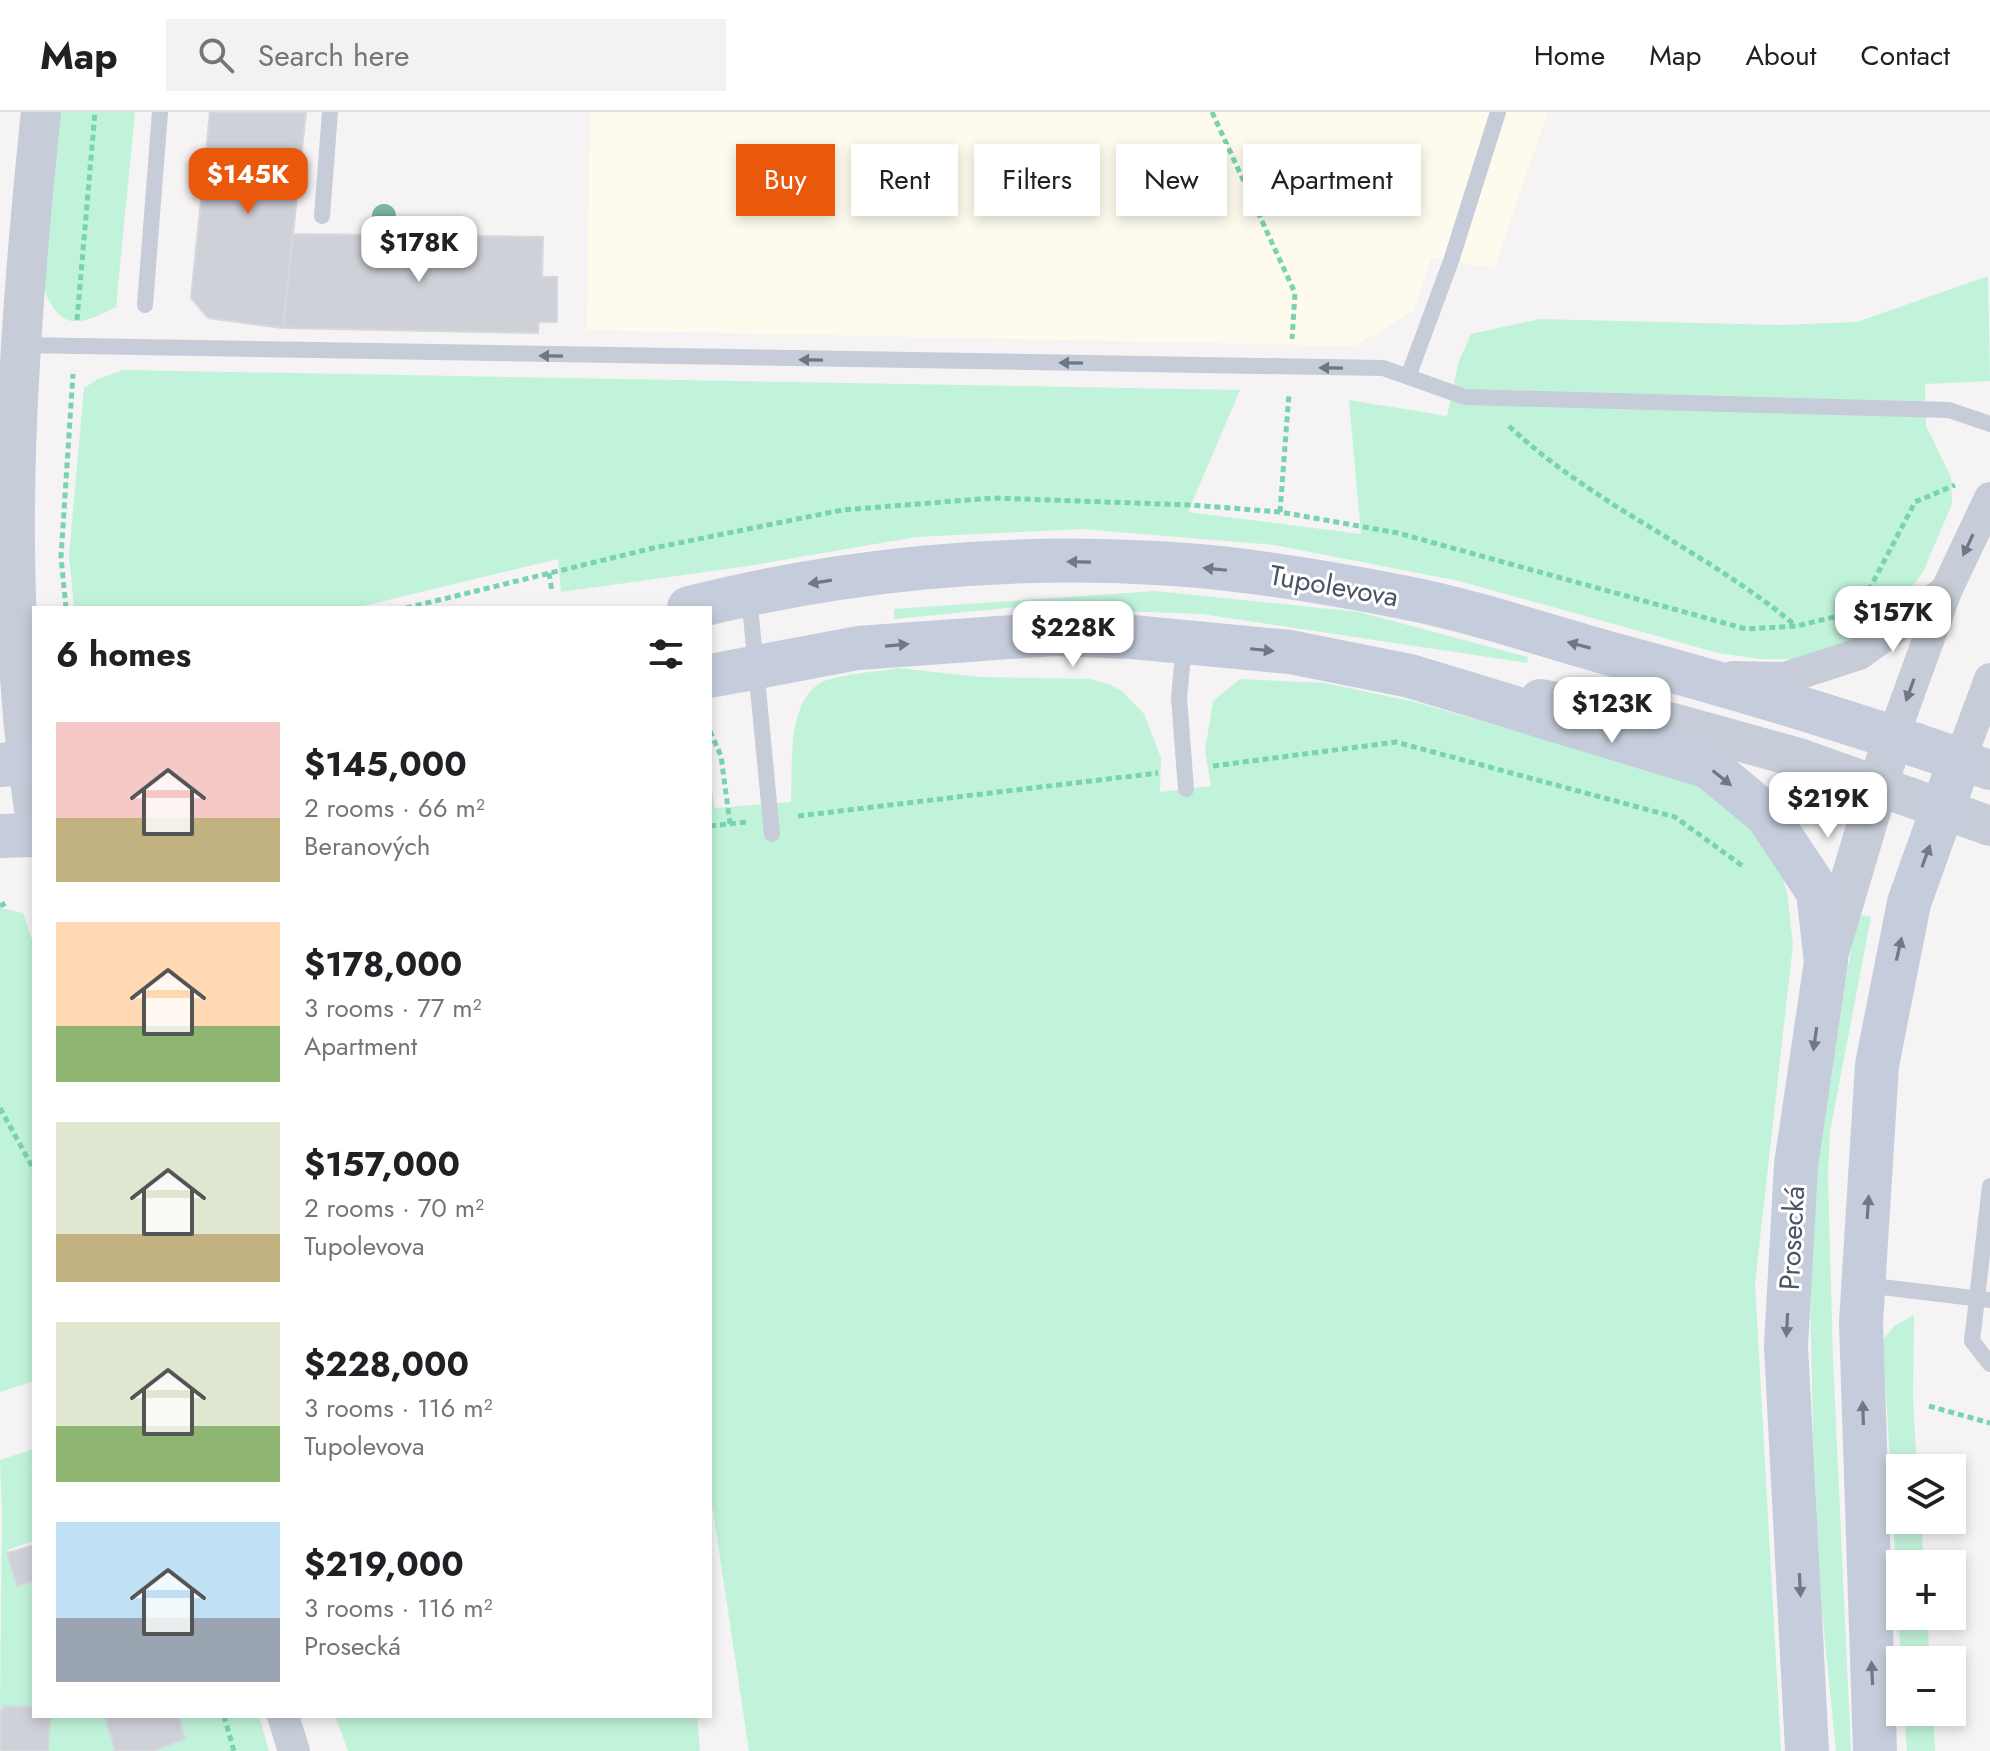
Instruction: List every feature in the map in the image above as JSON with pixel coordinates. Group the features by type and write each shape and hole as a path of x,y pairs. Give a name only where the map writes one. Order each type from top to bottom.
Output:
{"main road":[{"name":"Tupolevova","path":"697,606 748,593 856,576 965,565 1157,563 1282,576 1406,598 1693,676 1975,765"},
{"path":"712,676 858,648 1008,637 1132,637 1290,652 1410,676 1709,767 1767,815 1818,892 1826,962"},
{"path":"1875,1751 1861,1322 1877,1065 1909,903 1944,809 1975,765"},
{"path":"0,836 32,835"},
{"name":"Prosecká","path":"1807,1751 1786,1346 1796,1165 1826,962"}],"street":[{"path":"32,802 20,763 9,559 18,323 41,112"},
{"path":"1893,737 1946,591 1990,498"},
{"path":"1693,676 1785,678 1859,654 1946,591"},
{"path":"1410,676 1673,723 1799,758 1990,826"},
{"path":"1975,765 1990,679"},
{"name":"Prosecká","path":"1826,962 1893,737"},
{"path":"284,1718 294,1751"}],"lane":[{"path":"145,305 160,112"},
{"path":"322,216 330,112"},
{"path":"1408,377 1451,261 1498,112"},
{"path":"18,323 75,348 1383,368 1465,397 1949,410 1990,424"},
{"path":"748,593 758,665 772,834"},
{"path":"1185,642 1179,698 1186,789"},
{"path":"1990,1186 1984,1298 1972,1341 1990,1364"},
{"path":"1863,1285 1984,1298"}],"path":[{"path":"66,606 61,557 95,112"},
{"path":"1212,112 1295,293 1280,512"},
{"path":"1494,397 1510,428 1593,491 1767,601 1797,626"},
{"path":"414,606 649,549"},
{"path":"549,573 552,592"},
{"path":"712,736 721,756 730,824"},
{"path":"1209,766 1396,742 1675,817 1744,867"},
{"path":"795,816 1162,772"},
{"path":"712,826 747,822"},
{"path":"0,1108 32,1166"},
{"path":"1929,1406 1990,1423"},
{"path":"225,1718 234,1751"}],"shaded area":[{"path":"590,112 1548,112 1494,268 1431,258 1413,311 1355,346 587,330"}],"green space":[{"path":"59,112 135,112 116,307 80,321 71,321 55,310 42,284"},
{"path":"1988,276 1990,381 1925,384 1926,426 1951,477 1952,504 1923,572 1892,612 1837,650 1806,659 1760,659 1718,653 1459,581 1274,545 1082,529 916,537 748,566 561,592 558,559 363,606 74,606 69,555 84,388 123,370 1240,390 1188,512 1361,534 1349,400 1447,416 1459,361 1471,334 1540,319 1780,325 1857,322"},
{"path":"1155,591 1359,612 1528,657 1527,663 1202,614 1018,607 894,619 894,609"},
{"path":"898,668 979,677 1089,679 1108,684 1122,691 1144,714 1161,758 1160,792 1211,786 1205,751 1213,701 1240,679 1324,683 1411,701 1678,777 1725,795 1777,857 1787,893 1793,944 1755,1283 1781,1751 749,1751 712,1504 712,789 715,808 791,802 794,732 805,698 815,686 847,675"},
{"path":"0,908 23,913 32,940 32,1382 0,1392"},
{"path":"1857,914 1871,917 1830,1132 1828,1176 1851,1751 1836,1751 1821,1602 1809,1249 1817,1148"},
{"path":"1914,1315 1916,1454 1889,1454 1883,1340 1894,1326"},
{"path":"32,1449 32,1542 7,1550 17,1586 32,1582 32,1707 4,1706 3,1711 0,1710 0,1460"},
{"path":"1894,1534 1922,1534 1923,1550 1895,1550"},
{"path":"1899,1630 1928,1630 1929,1646 1900,1646"},
{"path":"46,1718 106,1718 115,1751 48,1751 50,1719"},
{"path":"180,1718 260,1718 269,1751 153,1751 185,1739"},
{"path":"336,1718 697,1718 700,1751 348,1751"},
{"path":"1905,1726 1934,1726 1935,1751 1907,1751"}],"building":[{"path":"210,112 306,112 283,328 208,318 191,298"},
{"path":"293,234 543,237 542,277 557,277 557,322 539,322 538,333 283,328"},
{"path":"32,1546 32,1582 17,1586 7,1553"},
{"path":"4,1706 32,1707 32,1718 50,1718 48,1751 0,1751 0,1710 3,1711"},
{"path":"106,1718 180,1718 185,1739 153,1751 115,1751"}]}
